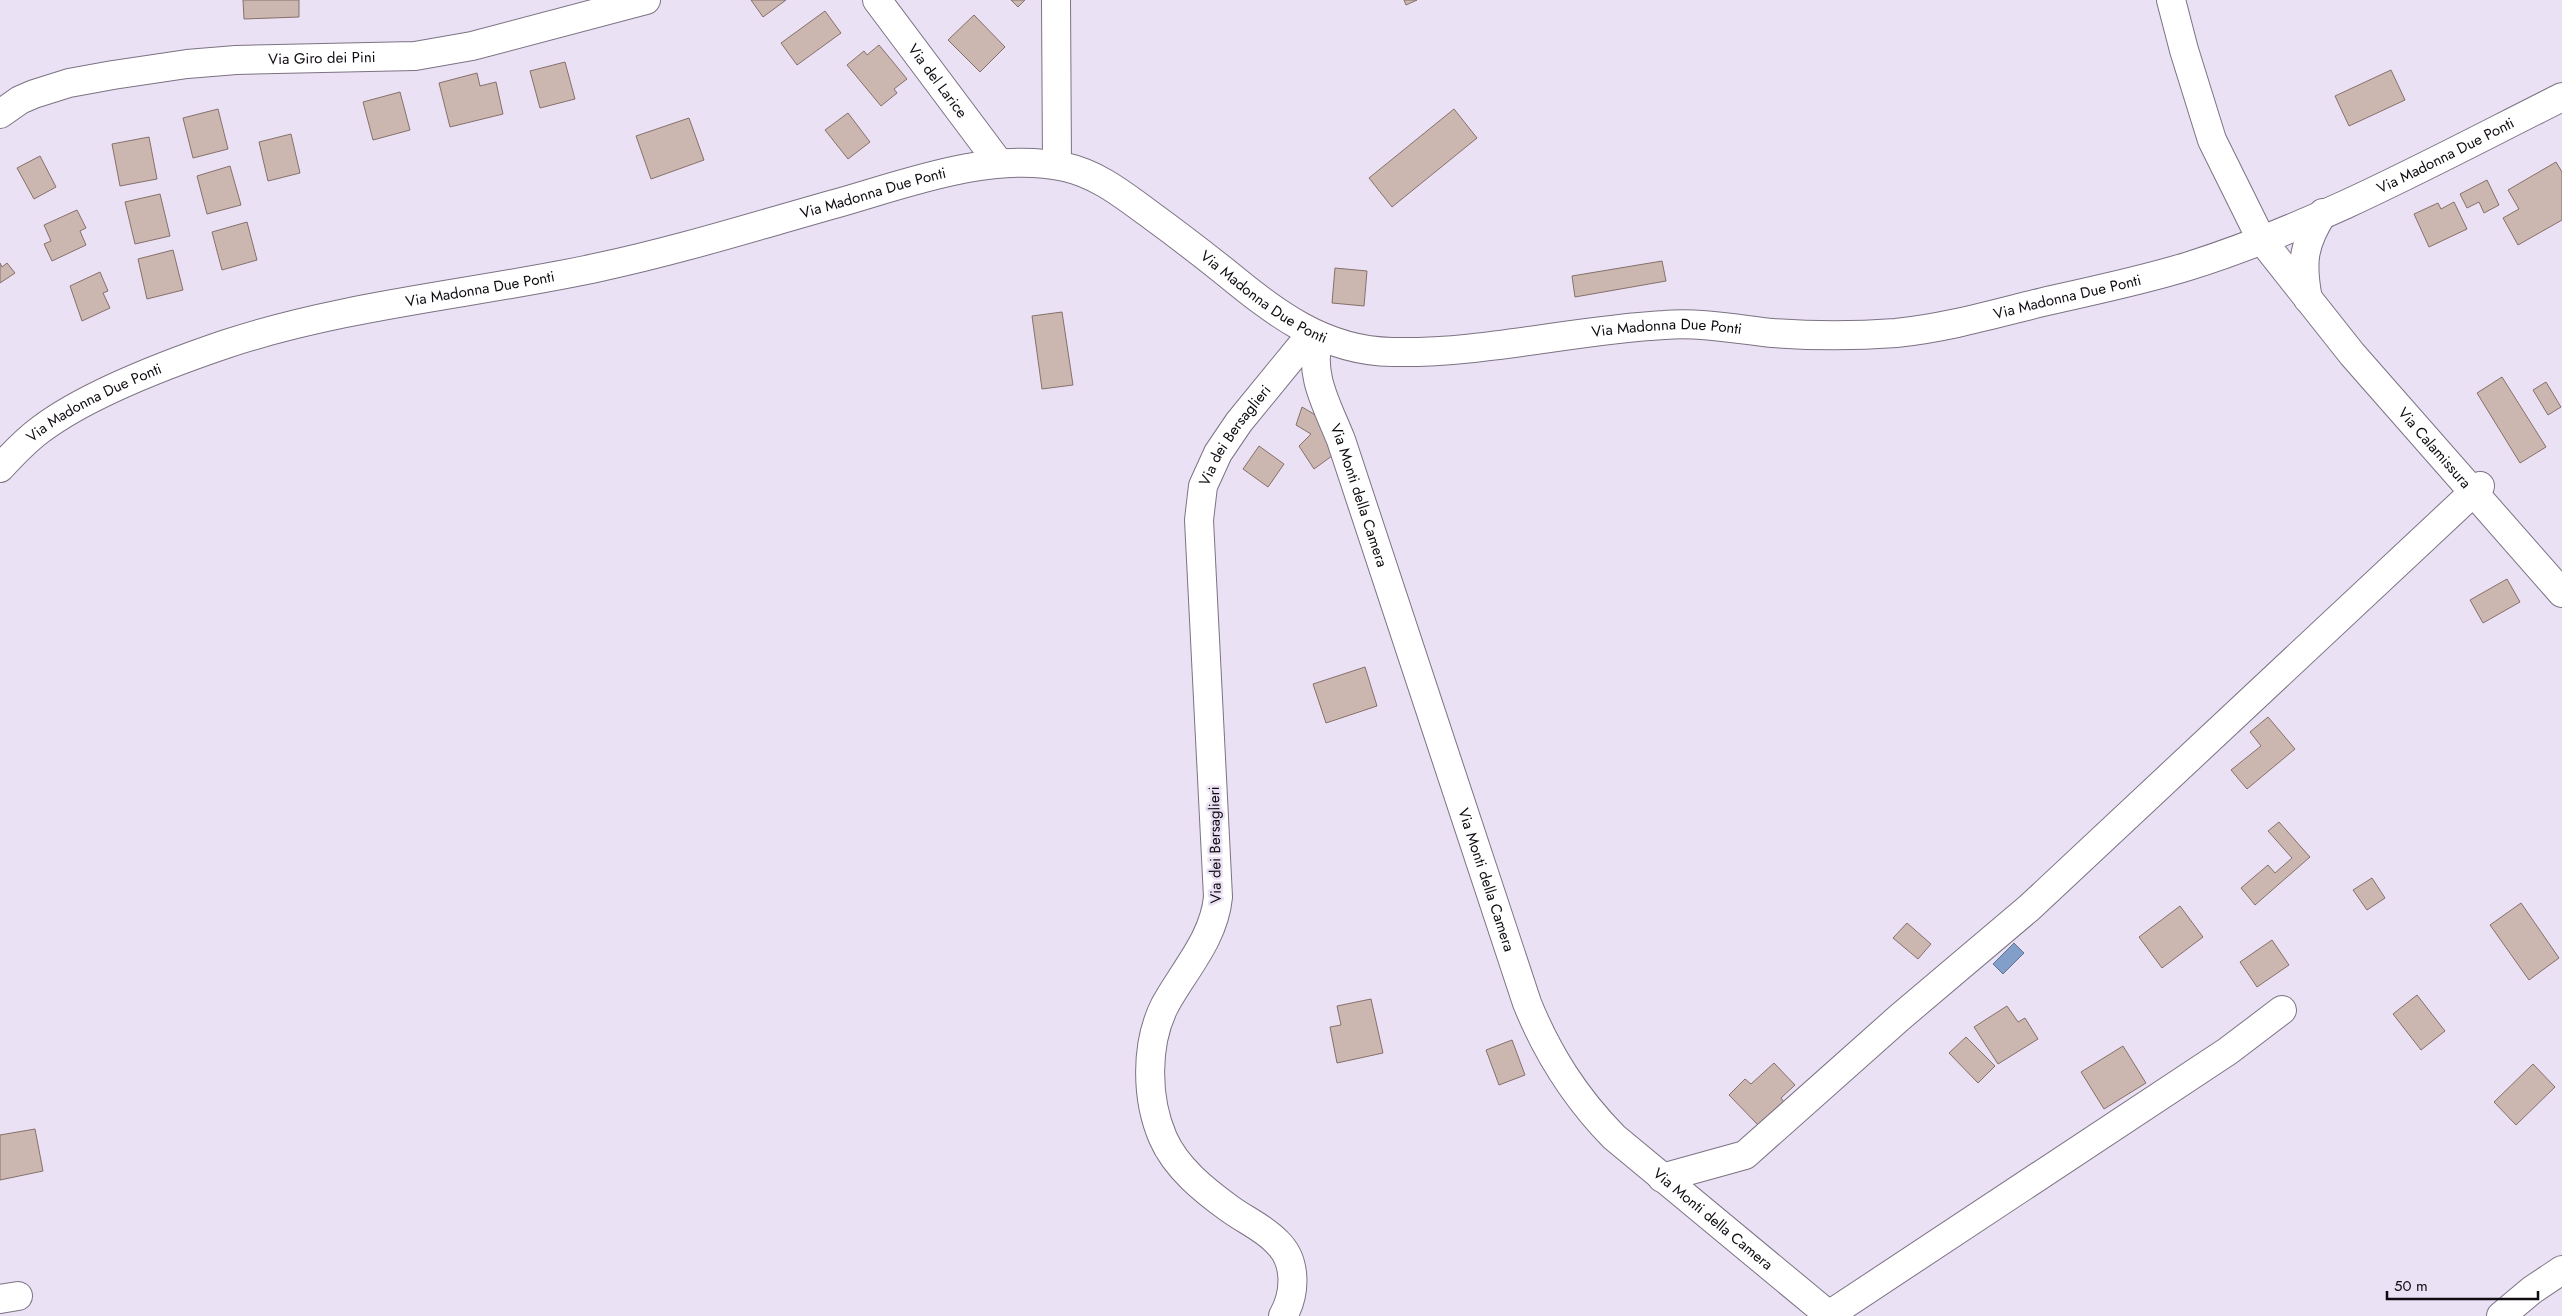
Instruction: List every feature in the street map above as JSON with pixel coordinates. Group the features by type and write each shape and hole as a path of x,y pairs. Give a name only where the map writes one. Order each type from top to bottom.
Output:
{"street":[{"name":"Via Giro dei Pini","path":"0,114 20,100 34,94 69,83 113,74 170,66 236,60 414,56 472,46 646,0"},
{"name":"Via del Larice","path":"877,0 999,163"},
{"path":"1056,0 1057,165"},
{"name":"Via Calamissura","path":"2171,0 2192,78 2212,140 2261,239 2352,354 2476,489 2562,593"},
{"name":"Via Madonna Due Ponti","path":"0,468 41,429 70,410 165,367 259,334 331,316 604,266 694,244 905,184 999,163 1030,162 1057,165 1087,174 1108,184 1179,236 1266,306 1315,335 1349,347 1399,352 1512,344 1652,325 1683,324 1833,335 1899,332 1952,325 2162,273 2261,239 2363,196 2562,97"},
{"path":"2309,301 2304,279 2304,258 2310,235 2324,213"},
{"name":"Via Monti della Camera","path":"1315,335 1314,362 1320,386 1341,440 1535,1024 1554,1062 1586,1108 1614,1138 1830,1315"},
{"name":"Via dei Bersaglieri","path":"1283,1316 1293,1284 1292,1271 1285,1251 1271,1236 1230,1209 1175,1159 1166,1145 1155,1114 1152,1067 1154,1041 1160,1017 1212,927 1218,897 1200,520 1203,486 1223,444 1315,335"},
{"path":"1662,1178 1745,1155 1899,1018 2029,908 2476,489"},
{"path":"1830,1315 2228,1051 2282,1010"},
{"path":"2501,1316 2532,1290 2562,1270"}],"water":[{"path":"2014,943 2024,953 2003,974 1993,964"}],"building":[{"path":"243,0 299,0 299,17 244,19"},
{"path":"751,0 786,0 763,17"},
{"path":"1011,0 1025,0 1018,7"},
{"path":"1404,0 1417,0 1406,5"},
{"path":"825,11 841,33 797,65 781,43"},
{"path":"974,15 1005,47 980,72 948,40"},
{"path":"879,45 907,79 894,89 897,93 881,106 847,65 864,51 867,55"},
{"path":"565,62 575,99 540,108 530,71"},
{"path":"2391,70 2405,100 2349,126 2335,96"},
{"path":"477,73 480,86 496,82 503,114 450,127 439,83"},
{"path":"400,92 410,130 373,140 363,102"},
{"path":"218,109 228,149 193,158 183,118"},
{"path":"1454,109 1477,138 1392,207 1369,178"},
{"path":"848,113 870,142 848,159 825,130"},
{"path":"689,118 704,160 651,179 636,136"},
{"path":"291,134 300,173 268,181 259,142"},
{"path":"149,137 157,179 120,186 112,144"},
{"path":"40,156 56,187 34,199 17,168"},
{"path":"2556,162 2562,172 2562,220 2518,245 2503,218 2519,209 2508,190"},
{"path":"230,166 241,205 207,214 197,176"},
{"path":"2487,180 2499,205 2484,213 2479,202 2467,208 2460,194"},
{"path":"160,194 170,236 135,244 125,202"},
{"path":"2454,202 2467,229 2429,247 2414,214 2438,203 2441,209"},
{"path":"77,210 86,228 80,231 86,245 52,261 44,244 51,241 44,225"},
{"path":"247,222 257,260 222,270 212,232"},
{"path":"173,250 183,290 147,299 138,259"},
{"path":"1662,261 1666,281 1575,297 1572,276"},
{"path":"0,263 2,267 7,263 15,273 0,283"},
{"path":"1335,268 1367,271 1364,306 1332,303"},
{"path":"100,272 108,291 103,293 110,308 82,321 70,286"},
{"path":"1062,312 1073,385 1042,389 1032,316"},
{"path":"2502,377 2546,447 2520,463 2477,393"},
{"path":"2546,382 2561,407 2548,415 2533,390"},
{"path":"1302,407 1324,420 1336,453 1314,469 1299,446 1311,434 1296,425"},
{"path":"1259,446 1284,464 1268,487 1243,469"},
{"path":"2507,579 2520,602 2483,623 2470,600"},
{"path":"1365,667 1377,706 1326,723 1313,684"},
{"path":"2268,717 2295,749 2247,789 2231,770 2261,746 2250,732"},
{"path":"2279,822 2310,857 2255,905 2241,888 2268,865 2275,873 2292,858 2268,831"},
{"path":"2372,878 2385,898 2367,910 2353,890"},
{"path":"2521,903 2559,958 2529,980 2490,925"},
{"path":"2180,906 2203,937 2162,968 2139,937"},
{"path":"1907,923 1931,944 1918,959 1893,938"},
{"path":"2272,940 2289,965 2257,987 2240,962"},
{"path":"2417,995 2445,1031 2421,1050 2393,1014"},
{"path":"1371,999 1383,1053 1337,1063 1330,1027 1341,1025 1337,1006"},
{"path":"2007,1006 2018,1022 2025,1018 2038,1039 1998,1064 1974,1027"},
{"path":"1966,1037 1995,1066 1978,1083 1949,1053"},
{"path":"1512,1040 1525,1075 1499,1085 1486,1050"},
{"path":"2123,1046 2146,1083 2104,1109 2081,1072"},
{"path":"1774,1063 1795,1085 1781,1098 1784,1102 1759,1126 1729,1095 1745,1079 1751,1084"},
{"path":"2533,1064 2555,1087 2516,1125 2494,1102"},
{"path":"35,1129 43,1171 0,1180 0,1135"}]}
